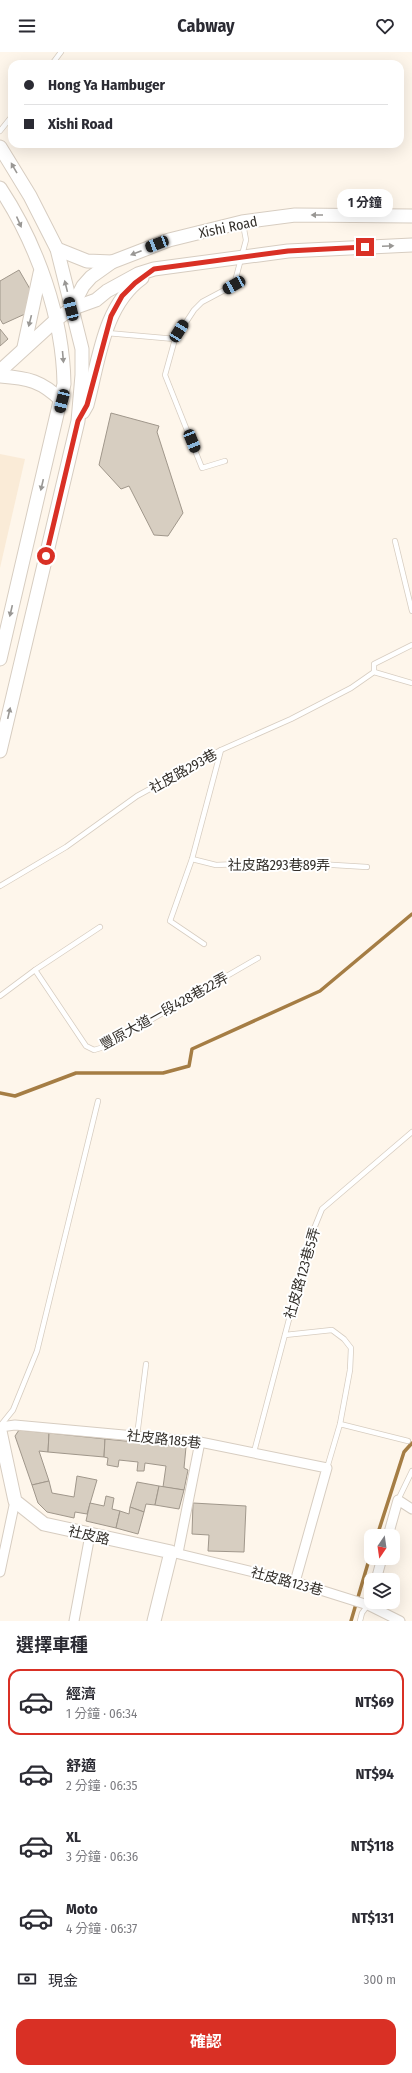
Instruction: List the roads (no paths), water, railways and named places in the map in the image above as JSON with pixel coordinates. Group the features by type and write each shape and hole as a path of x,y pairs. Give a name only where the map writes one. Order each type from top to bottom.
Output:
{"street":[{"path":"0,147 30,196 57,249 82,349 82,375 78,421 0,751"},
{"path":"0,188 13,208 41,269 57,319 64,367 62,401 0,659"},
{"name":"Xishi Road","path":"71,309 83,286 112,262 169,240 242,222 295,215 412,216"},
{"name":"Xishi Road","path":"0,371 24,347 71,309 96,300 107,291 138,274 154,269 288,251 412,245"},
{"path":"57,249 88,261 112,262"},
{"path":"24,347 40,283 41,269"},
{"path":"78,421 87,405 111,316 122,296 135,283 154,269"},
{"path":"0,376 21,377 36,381 50,389 62,401"},
{"name":"社皮路185巷","path":"0,1427 15,1425 200,1442 327,1468"},
{"path":"0,1431 15,1501 0,1572"},
{"path":"154,1621 174,1552 200,1442"},
{"path":"296,1582 327,1468"},
{"path":"390,1529 398,1500 412,1509"},
{"name":"社皮路","path":"15,1501 44,1524 174,1552"},
{"path":"74,1621 90,1535"},
{"name":"社皮路123巷","path":"174,1552 364,1599"},
{"name":"社皮路123巷","path":"383,1609 400,1621"}],"lane":[{"path":"0,131 8,121"},
{"path":"226,461 202,468 165,375 175,339 194,310 202,302 234,285 243,256 246,240 242,222"},
{"path":"106,332 175,339"},
{"path":"395,541 412,611"},
{"name":"社皮路293巷","path":"0,886 66,847 138,796 221,750 291,719 351,688 374,672 374,664 412,645"},
{"path":"374,672 412,683"},
{"path":"204,944 170,921 192,859 221,750"},
{"name":"社皮路293巷89弄","path":"192,859 216,865 285,862 367,867"},
{"path":"0,996 35,970 100,927"},
{"name":"豐原大道一段428巷22弄","path":"35,970 86,1046 94,1050 104,1047 258,958"},
{"path":"0,1427 13,1410 37,1352 98,1102"},
{"name":"社皮路123巷5弄","path":"254,1452 311,1236 322,1209 412,1132"},
{"path":"285,1335 332,1330 344,1339 351,1348 350,1370 340,1424 327,1468"},
{"path":"137,1436 146,1364"},
{"path":"340,1424 408,1441"},
{"path":"398,1500 412,1471"},
{"path":"360,1621 364,1609"}],"waterway":[{"path":"0,1093 15,1096 76,1073 163,1073 189,1066 192,1049 320,991 412,914"},
{"path":"379,1529 404,1452 412,1443"},
{"path":"351,1621 367,1565"}]}
